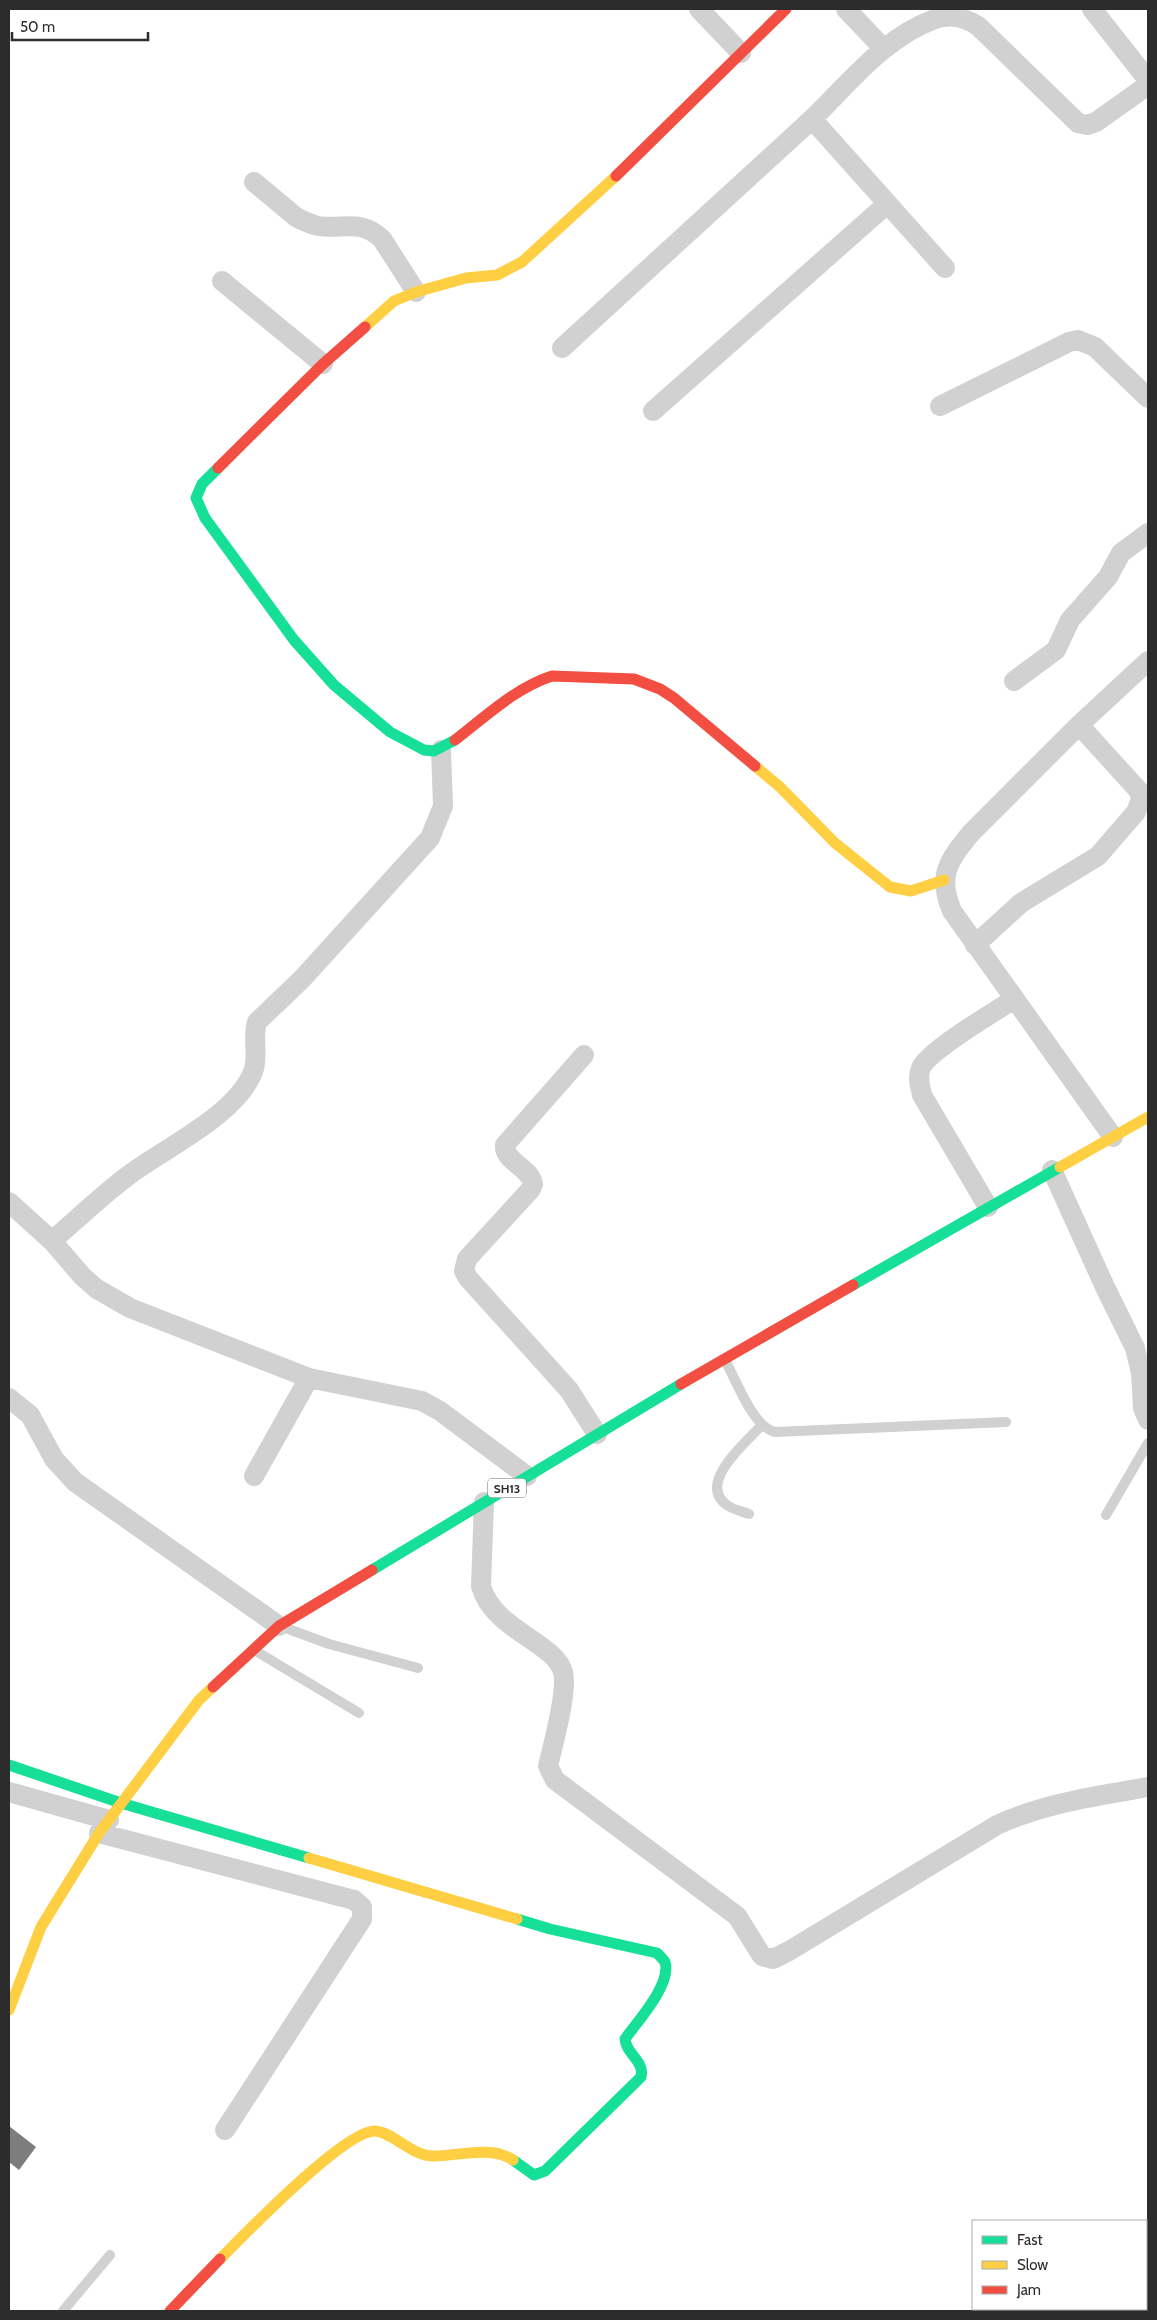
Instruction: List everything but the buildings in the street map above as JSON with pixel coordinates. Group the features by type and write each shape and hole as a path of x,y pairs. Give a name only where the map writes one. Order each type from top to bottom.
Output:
{"street":[{"path":"699,9 741,53"},
{"path":"786,9 614,178 522,262 498,275 477,276 416,292 394,301 323,364 202,484 196,498 198,507 294,640 334,685 390,732 424,750 441,750 514,695 540,680 552,676 634,679 660,689 674,698 780,787 835,843 890,887 911,892 944,880"},
{"path":"846,9 884,49"},
{"path":"1092,9 1148,80"},
{"path":"562,348 812,119 884,49 934,19 948,16 960,17 978,26 1078,123 1087,125 1096,122 1148,85"},
{"path":"812,119 945,268"},
{"path":"254,182 296,218 319,226 358,226 374,231 382,238 416,292"},
{"path":"653,411 887,204"},
{"path":"222,281 323,364"},
{"path":"940,406 1068,342 1078,340 1095,347 1148,398"},
{"path":"1014,682 1056,650 1070,620 1108,578 1121,553 1148,533"},
{"path":"1113,1137 952,911 946,895 944,880 957,849 971,833 1079,725 1148,661"},
{"path":"975,945 1021,903 1098,856 1136,812 1141,799 1139,791 1079,725"},
{"path":"52,1241 126,1177 212,1120 245,1086 253,1071 254,1030 257,1022 302,979 430,838 443,806 441,750"},
{"path":"988,1207 922,1095 919,1078 921,1068 938,1051 1014,999"},
{"path":"584,1055 505,1145 507,1154 530,1174 533,1184 531,1190 467,1259 464,1271 509,1326 569,1390 597,1434"},
{"name":"SH13","path":"9,2010 41,1927 104,1826 199,1700 279,1626 724,1358 1148,1117"},
{"path":"1052,1170 1135,1348 1141,1373 1143,1408 1148,1420"},
{"path":"9,1202 52,1241 83,1277 97,1289 124,1305 309,1378 422,1401 440,1411 527,1476"},
{"path":"254,1476 309,1378"},
{"path":"9,1398 30,1415 54,1459 75,1482 279,1626"},
{"path":"484,1502 481,1586 484,1596 498,1615 551,1656 560,1664 563,1672 563,1691 548,1766 555,1780 737,1916 762,1956 773,1959 997,1825 1024,1812 1054,1803 1148,1787"},
{"path":"9,1765 121,1803 372,1875 550,1929 657,1953 663,1956 667,1962 667,1971 656,1996 625,2039 626,2048 642,2067 641,2077 545,2171 534,2175 510,2157 498,2152 445,2157 421,2155 377,2131 360,2134 338,2150 224,2252 170,2311"},
{"path":"9,1792 104,1826 354,1900 362,1907 362,1919 225,2130"}],"lane":[{"path":"724,1358 761,1426 775,1432 1006,1422"},
{"path":"749,1514 726,1505 717,1492 717,1484 727,1463 761,1426"},
{"path":"1106,1515 1148,1443"},
{"path":"279,1626 329,1644 418,1668"},
{"path":"252,1649 359,1713"},
{"path":"63,2311 110,2256"}],"traffic: fast":[{"path":"218,468 202,484 196,498 205,518 294,640 334,685 390,732 424,750 434,751 455,740"},
{"path":"853,1285 1060,1167"},
{"path":"372,1570 681,1384"},
{"path":"9,1765 121,1803 309,1858"},
{"path":"513,2160 534,2175 545,2171 641,2077 642,2071 640,2066 628,2049 625,2039 659,1992 666,1971 665,1962 657,1953 550,1929 517,1919"}],"traffic: slow":[{"path":"365,327 394,301 416,292 466,278 497,275 522,262 616,176"},
{"path":"755,766 780,787 835,843 890,887 911,891 944,880"},
{"path":"1060,1167 1148,1117"},
{"path":"9,2010 41,1927 99,1833 199,1700 213,1687"},
{"path":"309,1858 517,1919"},
{"path":"220,2259 295,2186 342,2147 361,2135 375,2131 382,2132 426,2155 444,2156 485,2152 495,2153 513,2160"}],"traffic: jam":[{"path":"616,176 786,9"},
{"path":"218,468 323,364 365,327"},
{"path":"455,740 513,695 538,681 552,676 634,679 660,689 674,698 755,766"},
{"path":"681,1384 853,1285"},
{"path":"213,1687 279,1626 372,1570"},
{"path":"170,2311 220,2259"}]}
